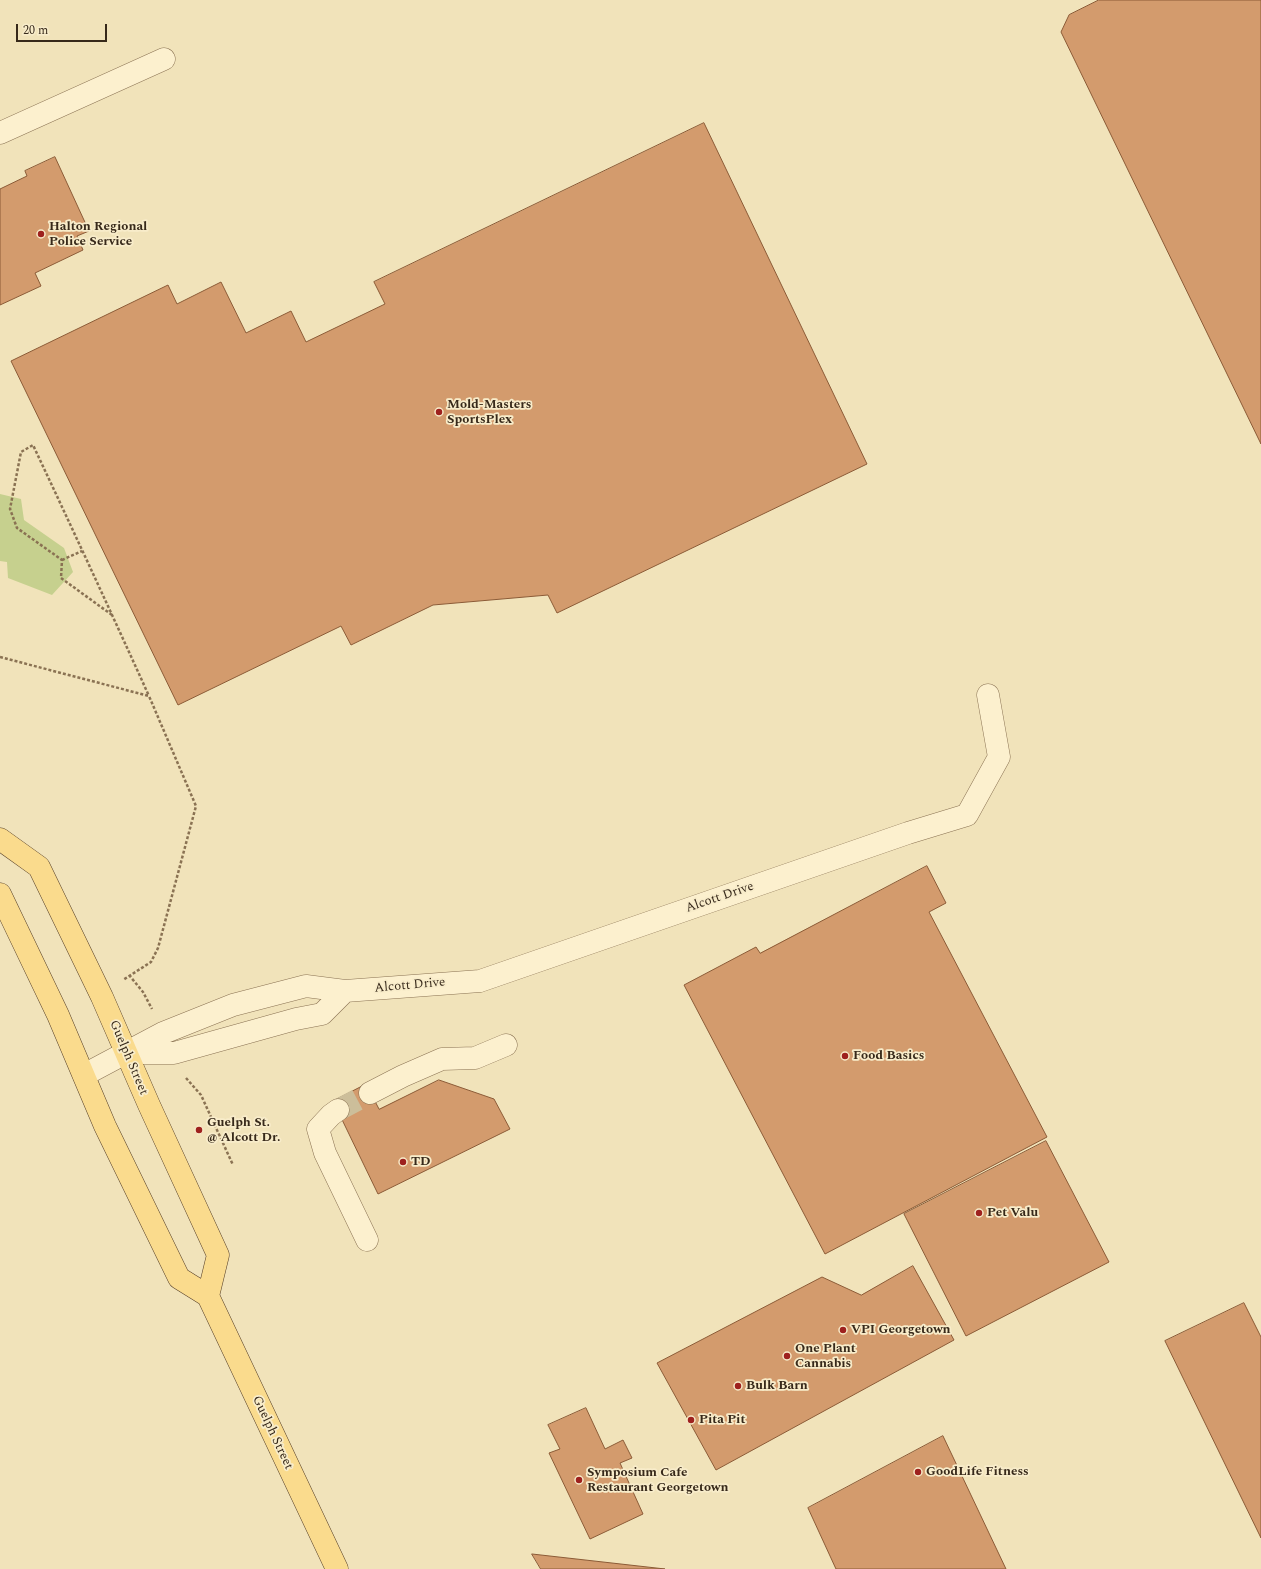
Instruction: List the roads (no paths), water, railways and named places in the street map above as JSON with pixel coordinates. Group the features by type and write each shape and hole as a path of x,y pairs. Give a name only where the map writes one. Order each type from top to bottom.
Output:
{"main road":[{"name":"Guelph Street","path":"0,839 39,867 102,997 149,1105 218,1255 208,1296 338,1569"},
{"path":"0,894 58,1015 105,1126 179,1278 208,1296"}],"street":[{"path":"0,133 164,59"},
{"name":"Alcott Drive","path":"84,1075 164,1033 233,1005 306,986 346,991 480,981 908,833 966,815 1000,757 988,695"},
{"path":"126,1053 174,1053 296,1019 322,1014 346,991"},
{"path":"370,1093 403,1076 442,1059 475,1058 506,1045"},
{"path":"338,1110 318,1129 325,1153 367,1240"}],"tunnel":[{"path":"338,1110 370,1093"}],"place":[{"name":"Halton Regional Police Service","path":"41,234"},
{"name":"Mold-Masters SportsPlex","path":"439,412"},
{"name":"Food Basics","path":"845,1056"},
{"name":"Guelph St. @ Alcott Dr.","path":"199,1130"},
{"name":"TD","path":"403,1162"},
{"name":"Pet Valu","path":"979,1213"},
{"name":"VPI Georgetown","path":"843,1330"},
{"name":"One Plant Cannabis","path":"787,1356"},
{"name":"Bulk Barn","path":"738,1386"},
{"name":"Pita Pit","path":"691,1420"},
{"name":"GoodLife Fitness","path":"918,1472"},
{"name":"Symposium Cafe Restaurant Georgetown","path":"579,1480"}]}
